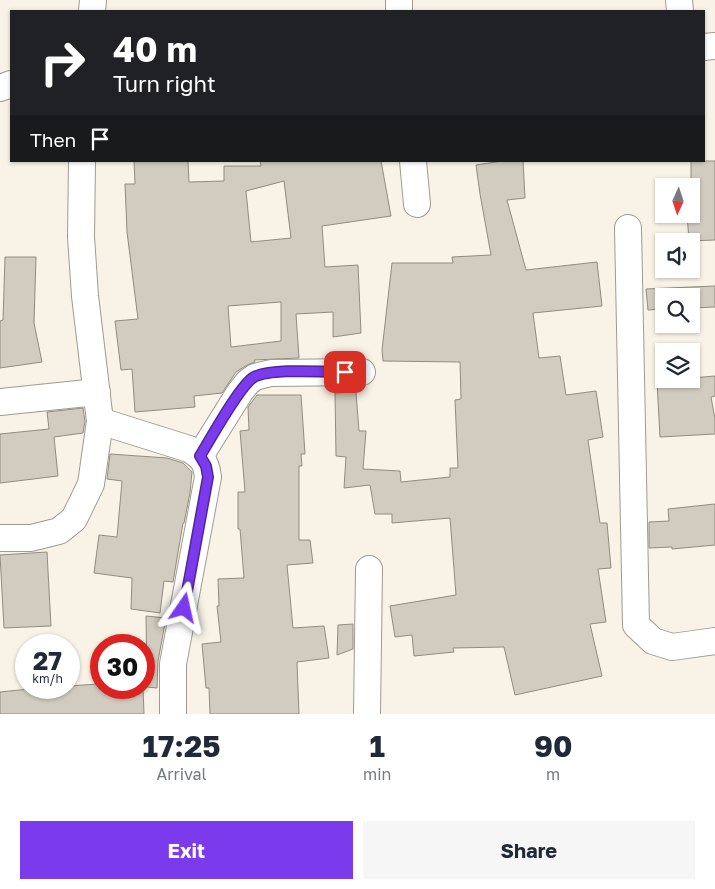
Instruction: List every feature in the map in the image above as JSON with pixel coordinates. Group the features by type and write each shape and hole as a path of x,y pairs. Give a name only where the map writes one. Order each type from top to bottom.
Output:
{"street":[{"path":"0,538 31,538 59,531 74,519 91,484 100,422 85,296 82,247 82,162"},
{"path":"413,162 417,204"},
{"path":"628,228 636,624 653,640 672,647 715,641"},
{"path":"200,456 240,392 255,377 271,373 362,372"},
{"path":"0,402 97,392"},
{"path":"100,422 189,449 200,456 206,466 208,477 173,664 173,714"},
{"path":"367,714 369,569"}],"building":[{"path":"715,161 715,240 700,241 700,233 688,233 688,223 700,223 700,178 691,178 691,162"},
{"path":"134,162 188,162 189,182 224,181 224,166 261,166 260,162 381,162 391,216 322,226 325,267 358,265 361,333 333,337 333,312 296,314 299,358 254,360 255,362 236,372 222,393 194,396 195,407 135,412 132,369 121,370 115,321 138,319 127,232 125,184 135,184","holes":["284,181 291,238 251,242 246,191","281,302 281,341 231,347 228,306"]},
{"path":"496,162 523,162 525,198 507,200 526,270 597,262 602,306 533,313 539,358 560,356 566,395 596,391 603,437 588,440 600,523 607,523 611,568 598,569 606,622 590,624 602,676 515,695 504,647 453,648 454,652 414,656 412,635 395,637 390,606 456,595 450,518 392,523 392,514 375,514 370,485 344,488 346,457 336,456 335,393 356,392 359,431 366,431 363,469 400,471 401,482 450,477 450,468 458,468 455,400 461,399 460,362 383,361 382,350 392,263 453,263 452,257 491,255 476,165"},
{"path":"5,257 36,257 34,323 42,362 0,368 0,321 3,320"},
{"path":"715,286 715,307 700,308 700,288 669,288"},
{"path":"646,289 655,289 655,310 648,310"},
{"path":"715,376 715,396 711,397 715,419 715,434 660,437 657,388 700,388 700,377"},
{"path":"257,395 301,395 305,454 301,454 302,466 299,466 299,540 310,540 313,563 287,565 293,628 324,626 329,658 297,662 299,714 210,714 209,688 206,688 202,644 221,642 217,606 219,606 218,579 244,578 240,529 238,529 238,492 245,492 240,431 249,430 248,407"},
{"path":"83,408 85,421 83,433 54,437 58,476 0,483 0,434 49,429 47,412"},
{"path":"110,454 167,458 183,463 192,472 190,493 173,582 164,581 160,613 131,609 132,578 94,573 99,535 117,537 122,481 107,479"},
{"path":"715,504 715,545 672,549 672,547 649,548 649,522 669,521 668,509"},
{"path":"47,552 51,626 4,628 0,555"},
{"path":"146,616 166,618 158,661 157,688 155,688 155,634 146,634"},
{"path":"353,624 353,649 337,655 338,625"},
{"path":"80,685 90,685 90,699 143,699 144,714 0,714 0,692 15,690 15,699 80,699"}],"route":[{"path":"184,608 208,477 206,466 200,456 240,392 255,377 271,373 345,372"}]}
